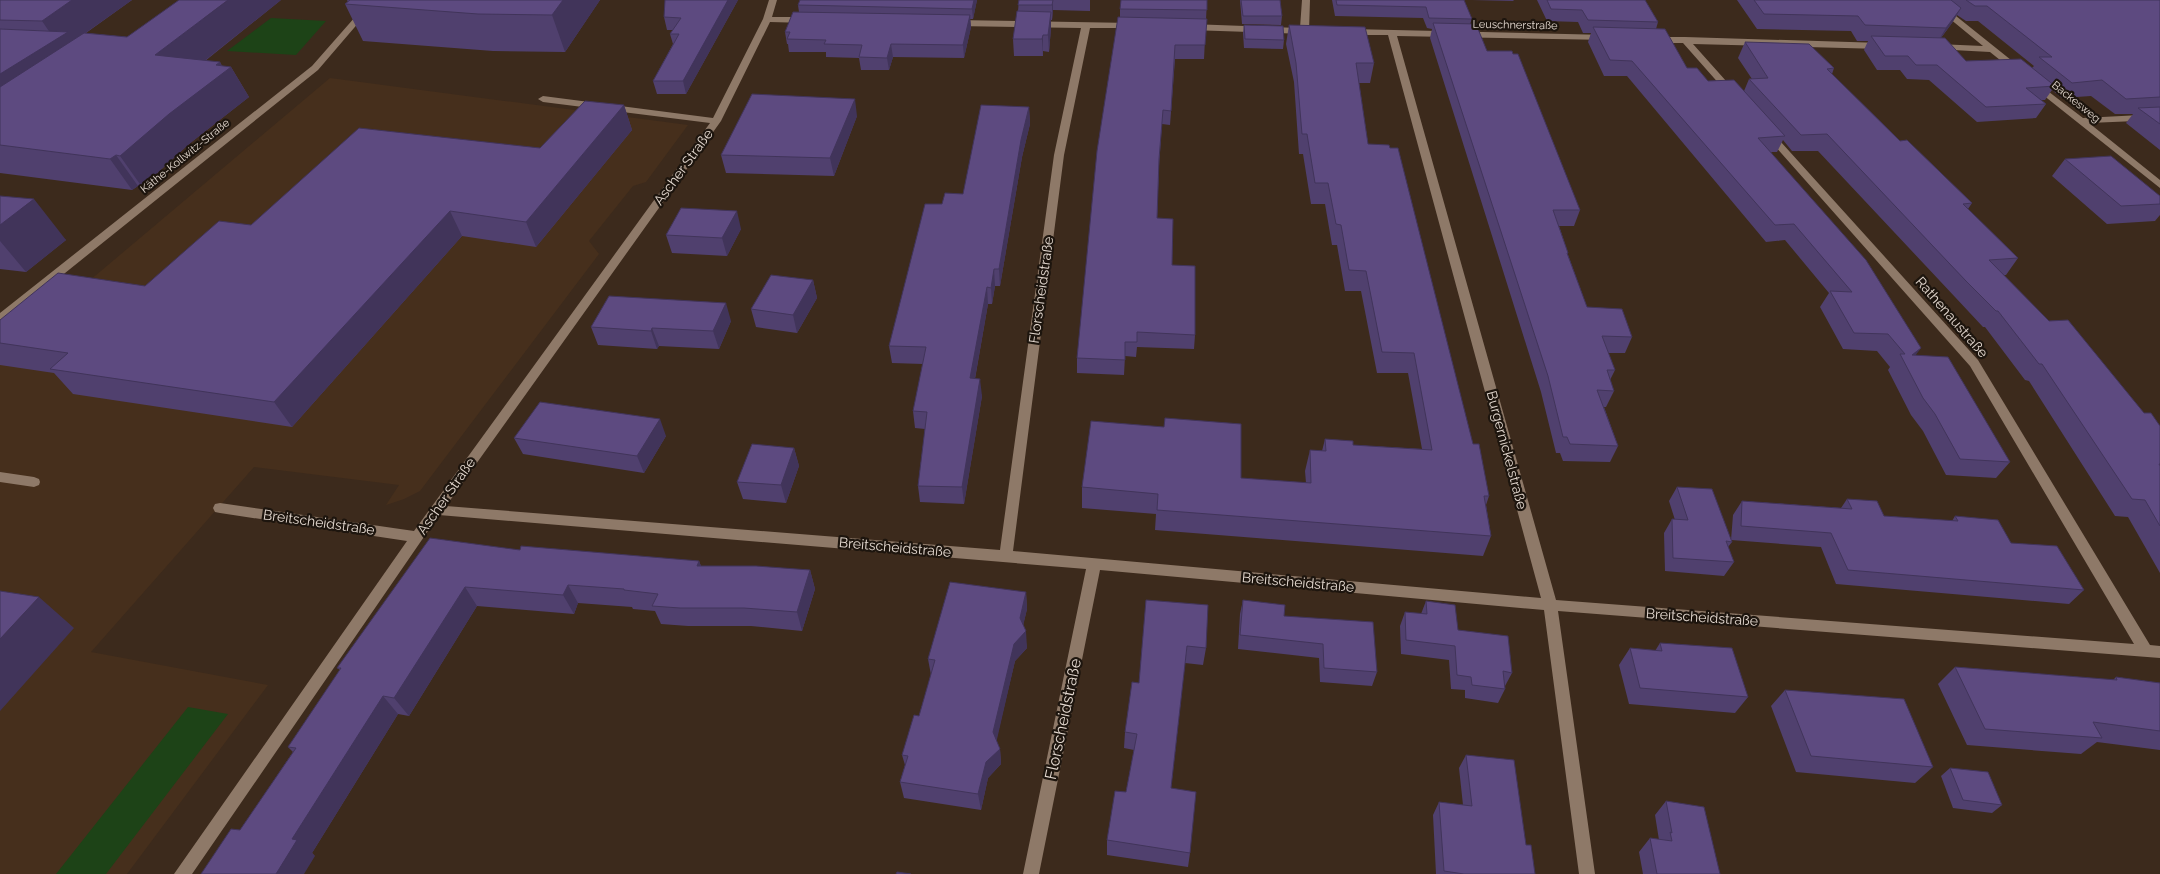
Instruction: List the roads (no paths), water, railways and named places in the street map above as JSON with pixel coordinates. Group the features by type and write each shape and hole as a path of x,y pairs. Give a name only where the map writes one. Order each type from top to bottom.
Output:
{"street":[{"name":"Käthe-Kollwitz-Straße","path":"0,320 315,68 374,0"},
{"name":"Ascher Straße","path":"182,874 418,536 716,121 767,19 773,0"},
{"path":"1304,31 1306,0"},
{"name":"Backesweg","path":"1931,0 2160,185"},
{"path":"767,19 817,20"},
{"path":"946,22 1145,26"},
{"name":"Florscheidstraße","path":"1006,556 1059,155 1086,25"},
{"path":"1184,27 1314,31"},
{"name":"Leuschnerstraße","path":"1343,32 1616,39"},
{"name":"Burgernickelstraße","path":"1392,33 1550,605 1587,874"},
{"path":"1646,39 1893,46"},
{"path":"1685,40 1737,99"},
{"path":"1932,47 1992,49"},
{"name":"Ascher Straße","path":"543,99 716,121"},
{"path":"2081,121 2160,117"},
{"name":"Rathenaustraße","path":"1764,128 1974,363 2153,651"},
{"path":"0,477 34,482"},
{"name":"Breitscheidstraße","path":"220,508 418,536"},
{"name":"Breitscheidstraße","path":"437,510 1006,556 1550,605 2153,651"},
{"name":"Florscheidstraße","path":"1031,874 1094,564"}]}
